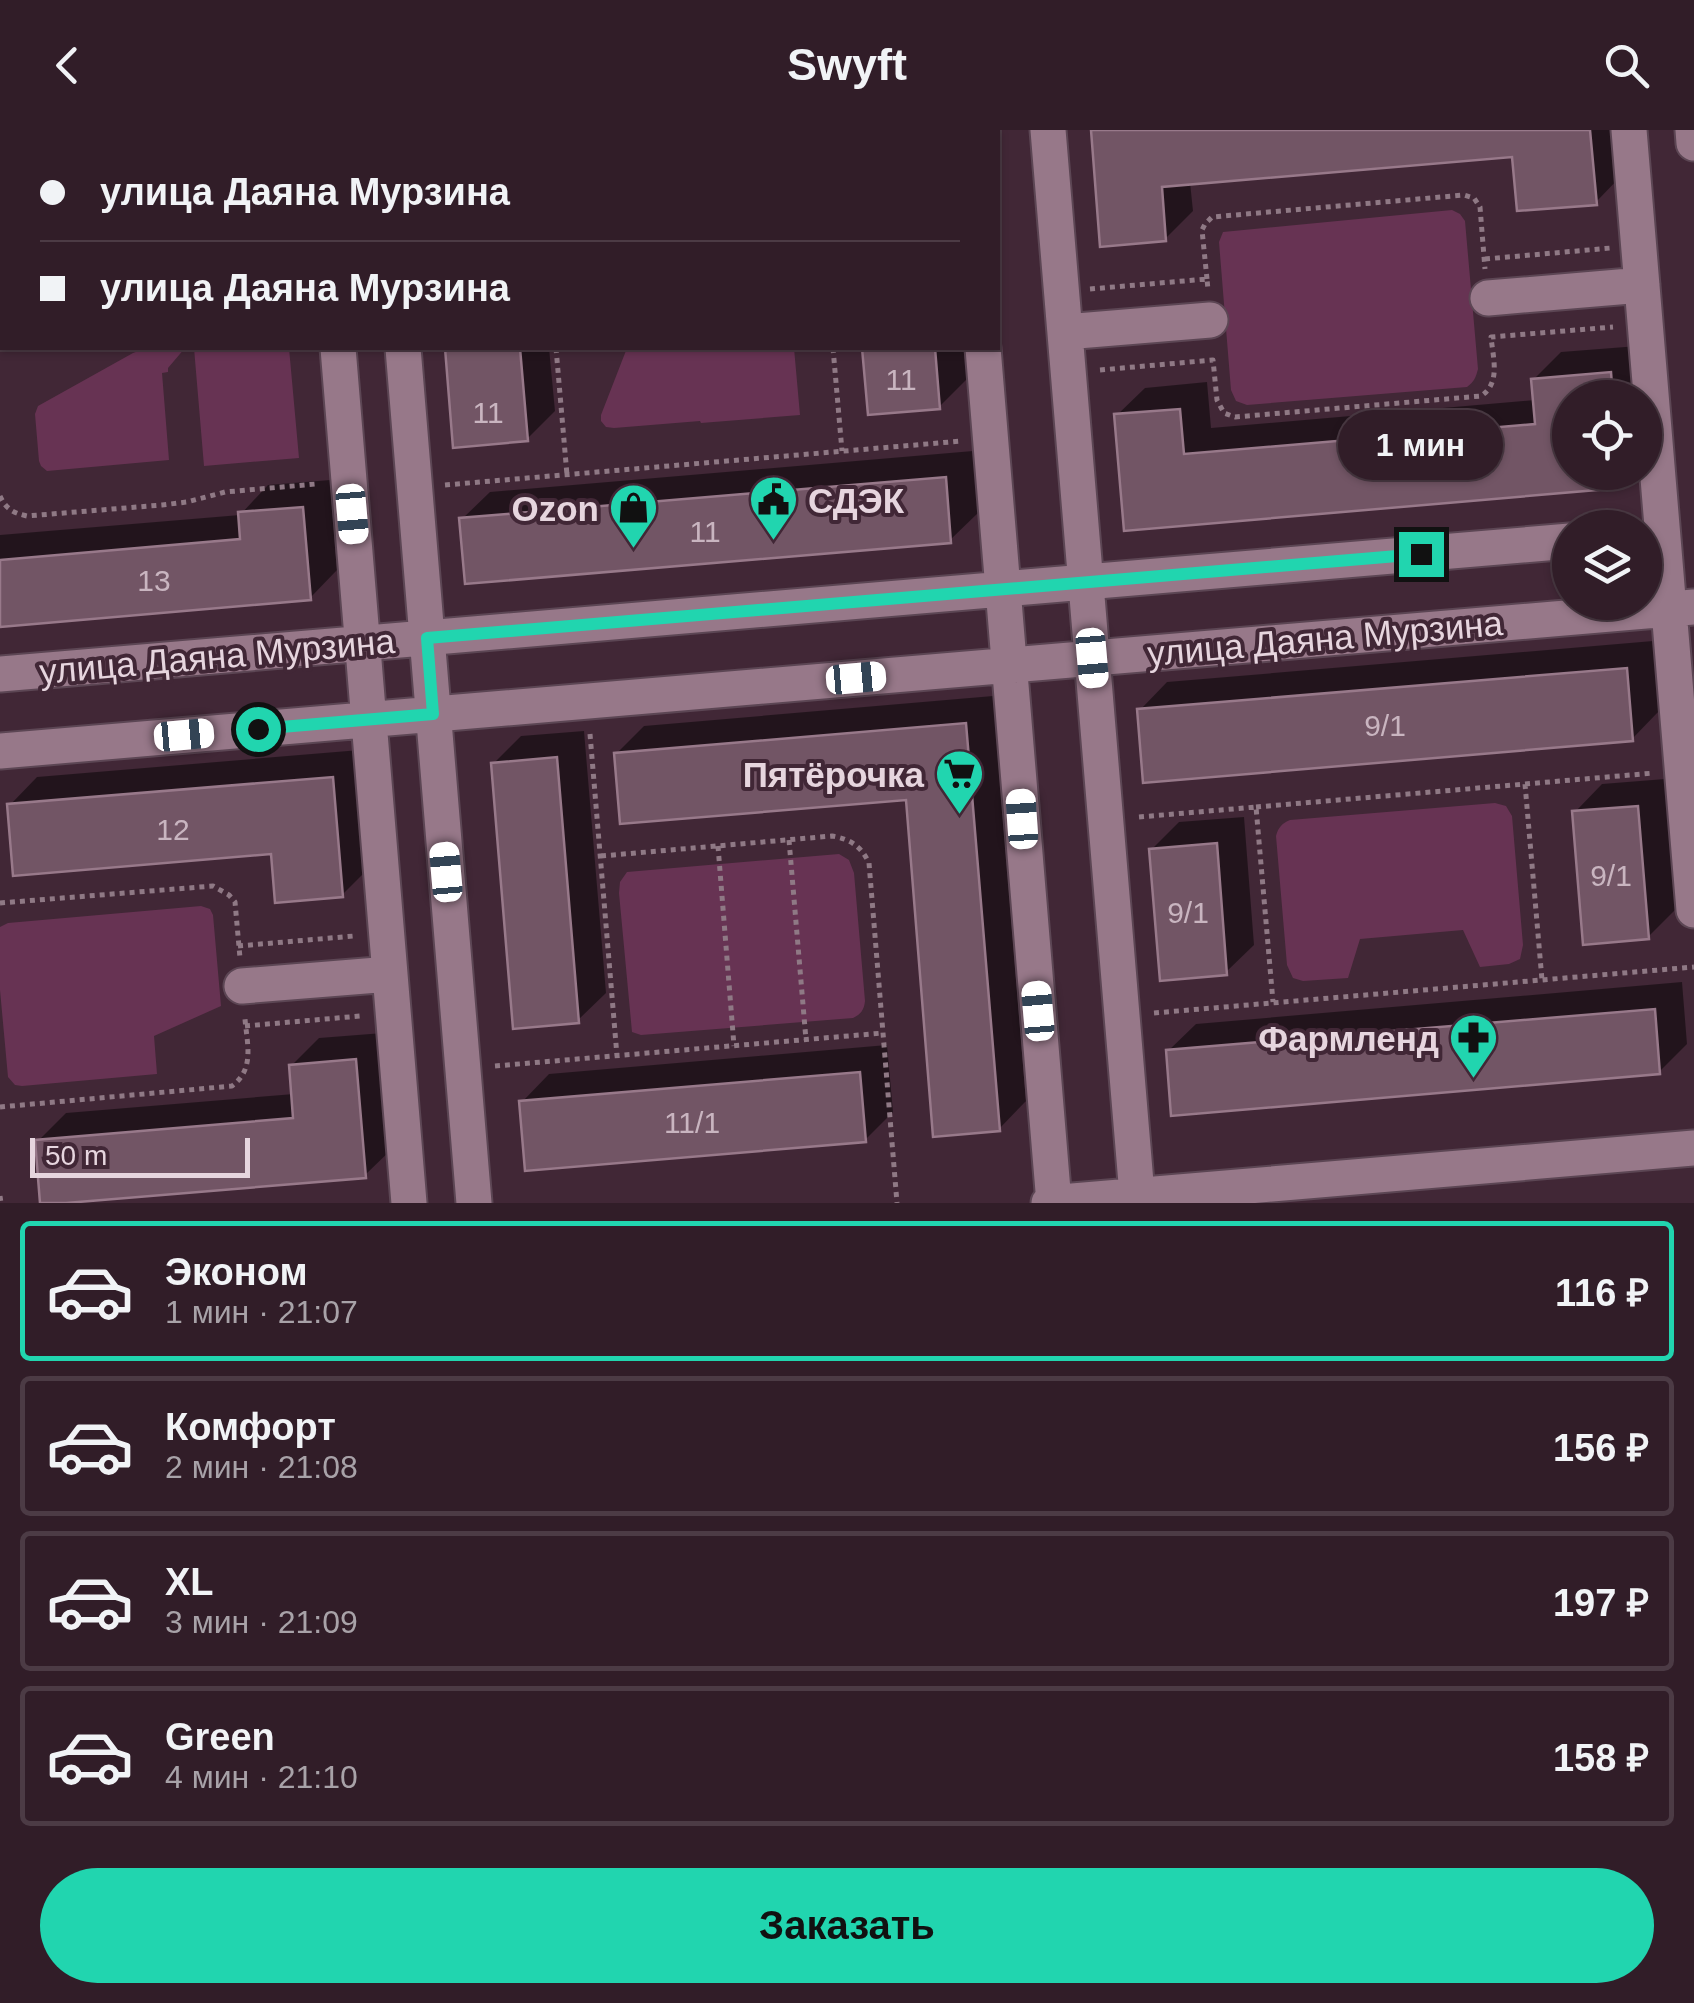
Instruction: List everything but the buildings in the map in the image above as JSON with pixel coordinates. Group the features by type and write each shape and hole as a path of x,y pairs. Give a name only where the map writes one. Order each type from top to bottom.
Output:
{"street":[{"path":"1048,130 1137,1196"},
{"path":"1629,130 1667,533 1682,608 1694,910"},
{"path":"1693,130 1694,143"},
{"path":"1488,298 1642,285"},
{"path":"1065,332 1210,320"},
{"path":"338,350 409,1203"},
{"path":"402,350 474,1203"},
{"path":"983,350 1052,1203 1694,1148"},
{"name":"улица Даяна Мурзина","path":"0,674 1552,543"},
{"name":"улица Даяна Мурзина","path":"0,751 1682,608"},
{"path":"242,986 390,974"}],"path":[{"path":"1206,279 1202,230 1208,220 1218,216 1464,195 1474,198 1480,207 1488,298"},
{"path":"1484,259 1638,246"},
{"path":"1062,291 1170,282"},
{"path":"1068,373 1214,360 1216,400 1224,413 1235,417 1462,398 1481,396 1492,384 1491,337 1646,324"},
{"path":"556,350 567,474"},
{"path":"833,350 842,451"},
{"path":"456,484 943,443"},
{"path":"0,496 12,512 27,516 162,505 224,492 301,486"},
{"path":"592,754 617,1056"},
{"path":"1146,816 1636,775"},
{"path":"1525,784 1542,980"},
{"path":"1256,807 1273,1003"},
{"path":"600,856 832,836 860,848 869,863 898,1203"},
{"path":"789,840 806,1040"},
{"path":"718,846 734,1046"},
{"path":"0,902 213,886 222,890 235,902 248,1062 245,1074 232,1086 0,1108"},
{"path":"238,946 386,933"},
{"path":"1162,1012 1694,967"},
{"path":"245,1026 393,1014"},
{"path":"516,1064 883,1033"}],"shaded area":[{"path":"1452,210 1465,221 1478,369 1467,387 1247,405 1236,401 1231,390 1219,242 1223,232"},
{"path":"183,350 168,372 162,373 169,460 47,471 39,461 35,414 38,406 133,353"},
{"path":"194,350 289,350 299,458 204,466"},
{"path":"626,350 794,350 800,415 614,428 606,427 601,415"},
{"path":"1495,803 1506,806 1512,816 1523,945 1520,959 1480,967 1463,930 1360,939 1348,978 1293,978 1287,965 1276,836 1283,824 1290,820"},
{"path":"839,854 849,860 854,873 865,1001 858,1015 641,1035 632,1032 619,893 627,872"},
{"path":"201,906 213,915 221,1006 154,1036 157,1074 15,1085 8,1077 0,990 0,927 8,923"}],"place":[{"name":"СДЭК","path":"773,542"},
{"name":"Ozon","path":"634,550"},
{"name":"Пятёрочка","path":"959,816"},
{"name":"Фармленд","path":"1474,1080"}],"route":[{"path":"258,729 433,714 427,638 1421,554"}]}
